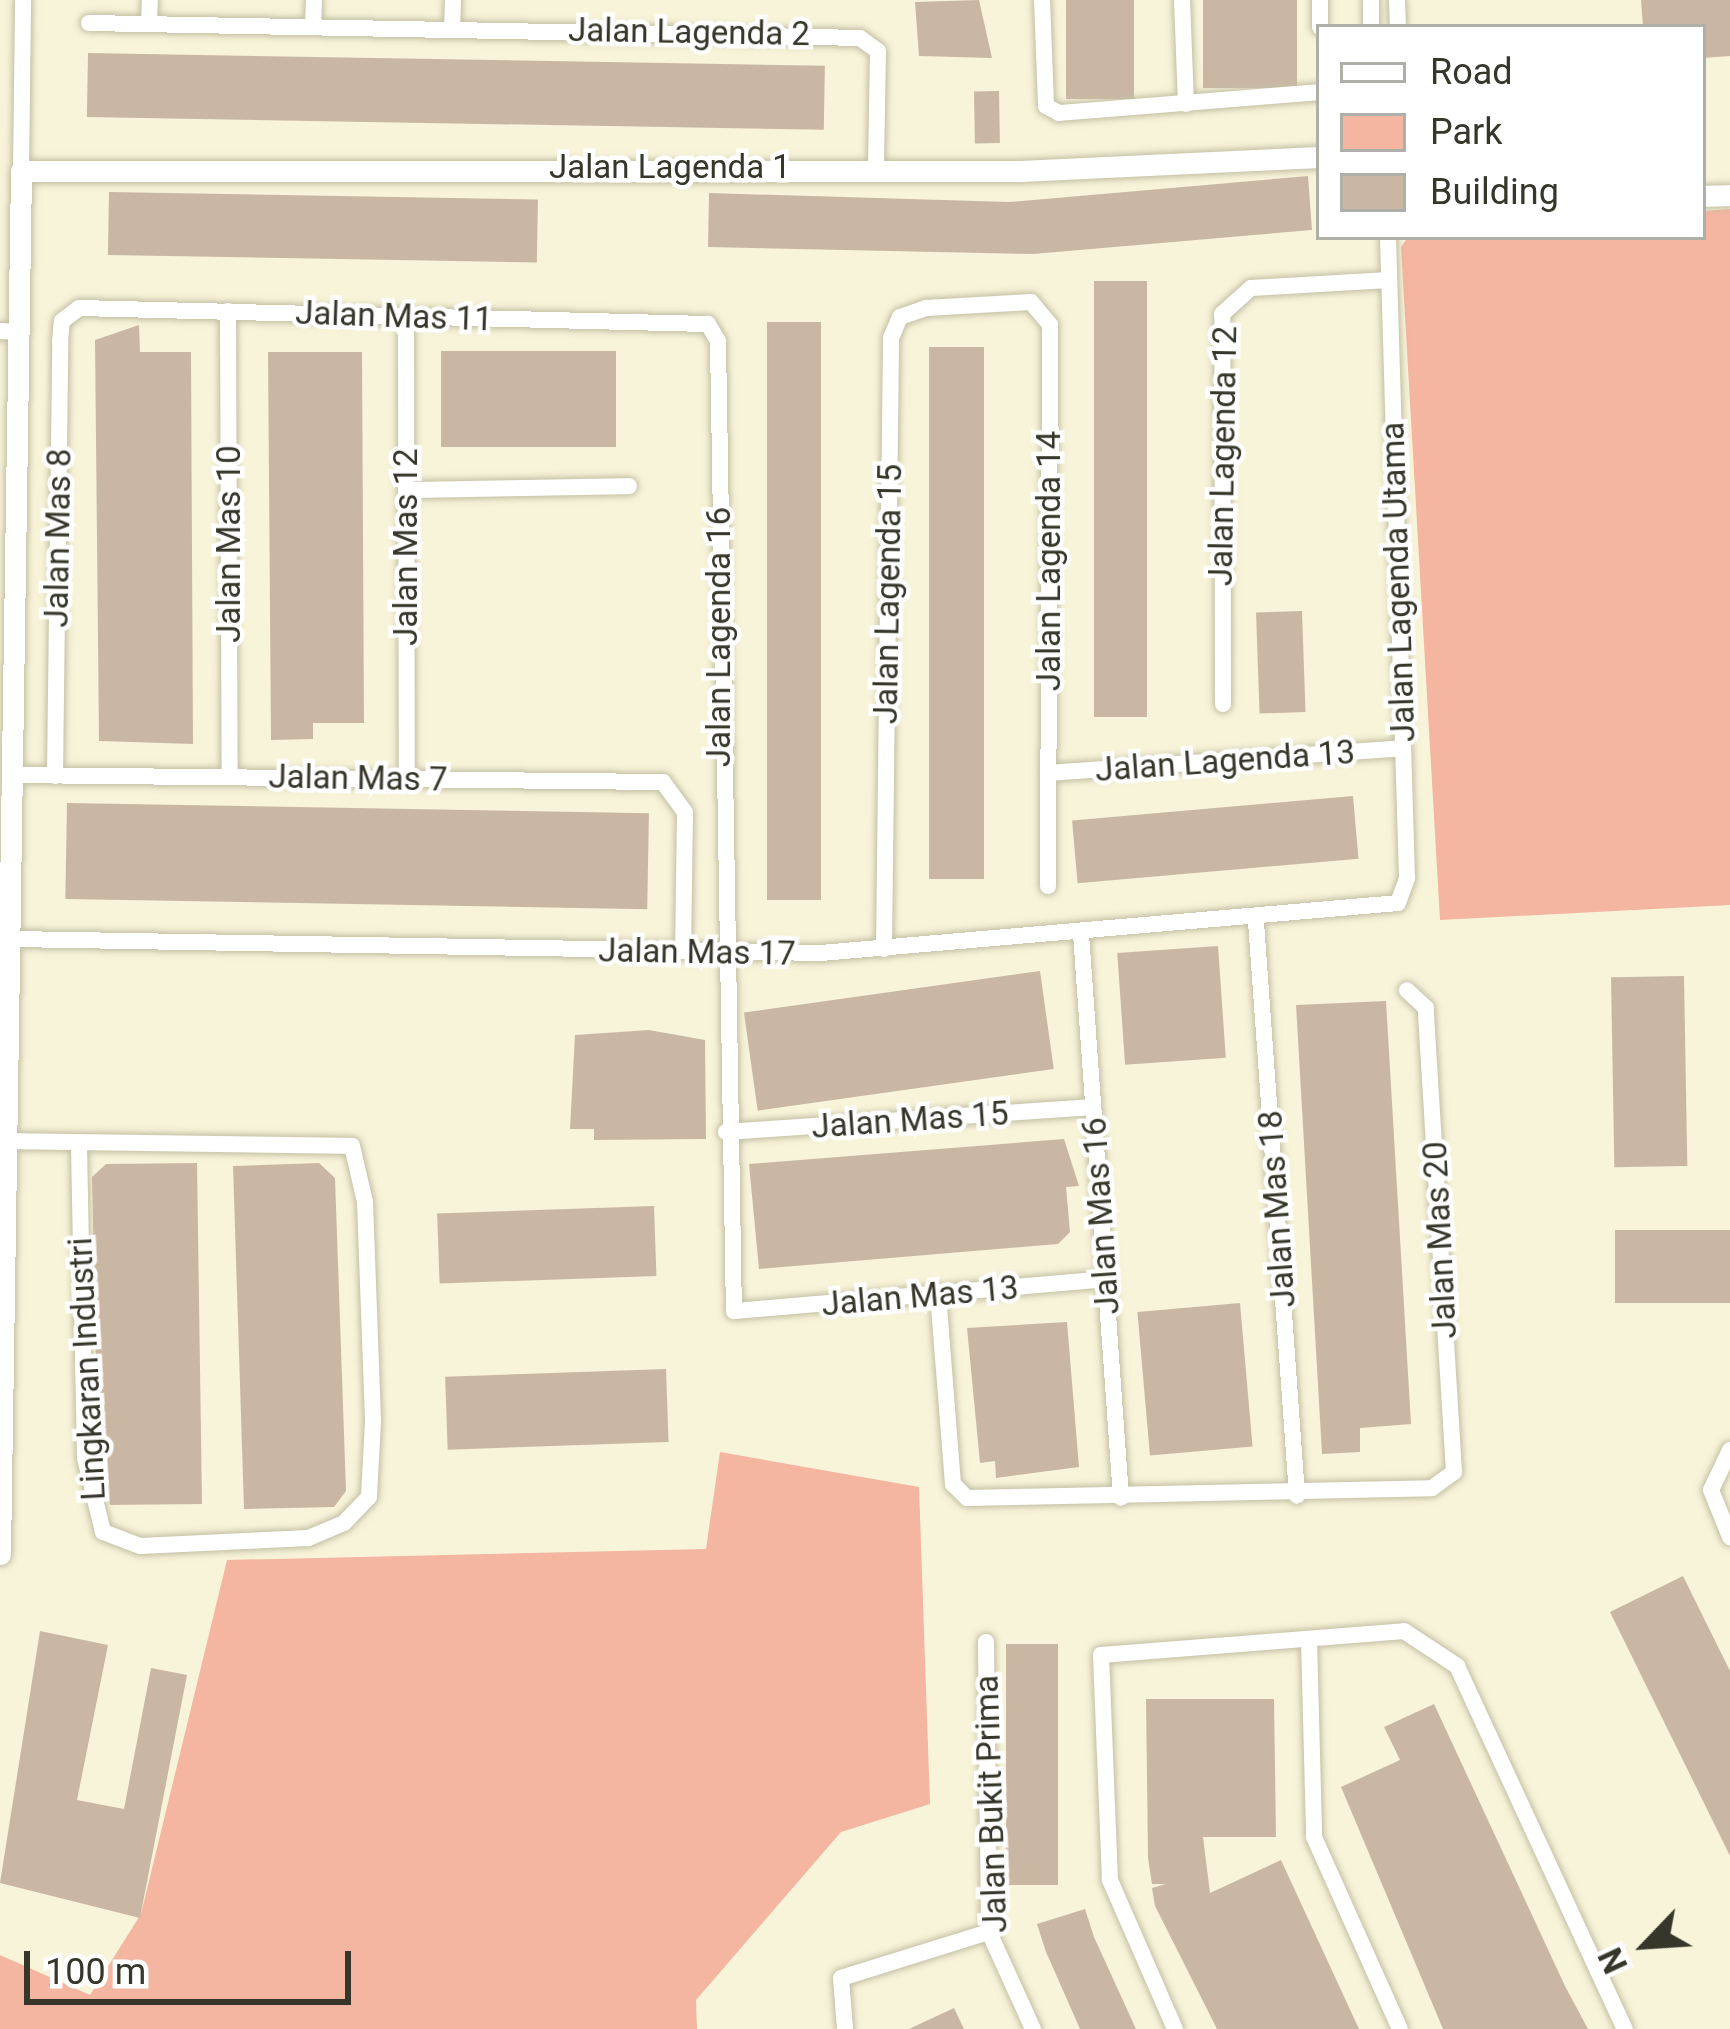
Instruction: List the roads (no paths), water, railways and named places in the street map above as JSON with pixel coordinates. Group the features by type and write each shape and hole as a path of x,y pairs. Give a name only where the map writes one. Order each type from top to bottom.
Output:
{"street":[{"path":"0,1554 15,775 10,280 21,170 23,0"},
{"path":"149,24 150,0"},
{"path":"313,26 314,0"},
{"path":"452,28 453,0"},
{"path":"1042,0 1046,106 1186,104 1316,92"},
{"path":"1182,0 1186,104"},
{"name":"Jalan Lagenda 2","path":"88,23 860,38 878,51 876,169"},
{"name":"Jalan Lagenda 1","path":"21,170 876,169 1316,157"},
{"name":"Jalan Lagenda Utama","path":"1379,913 1398,903 1407,878 1388,240"},
{"name":"Jalan Lagenda 12","path":"1223,704 1222,314 1251,288 1389,280"},
{"name":"Jalan Lagenda 14","path":"975,305 1031,302 1050,325 1048,886"},
{"name":"Jalan Lagenda 15","path":"884,949 891,338 899,317 975,305"},
{"name":"Jalan Mas 11","path":"79,308 708,324"},
{"name":"Jalan Mas 8","path":"55,776 60,342 62,321 79,308"},
{"name":"Jalan Mas 10","path":"228,311 230,777"},
{"name":"Jalan Mas 12","path":"406,317 407,777"},
{"name":"Jalan Lagenda 16","path":"708,324 718,340 720,953 734,1311"},
{"path":"406,490 629,486"},
{"name":"Jalan Lagenda 13","path":"1048,772 1402,748"},
{"name":"Jalan Mas 7","path":"15,775 663,782 685,812 683,950"},
{"name":"Jalan Mas 17","path":"9,954 884,949 1379,913"},
{"name":"Jalan Mas 18","path":"1256,922 1298,1496"},
{"name":"Jalan Mas 16","path":"1081,934 1121,1498"},
{"name":"Jalan Mas 20","path":"1298,1496 1432,1489 1454,1472 1426,1008 1407,991"},
{"name":"Jalan Mas 15","path":"726,1132 1093,1107"},
{"path":"10,1142 79,1143"},
{"name":"Lingkaran Industri","path":"79,1143 352,1146 365,1202 369,1497 308,1538 140,1546 103,1532 91,1510 79,1143"},
{"name":"Jalan Mas 13","path":"734,1311 1106,1279"},
{"path":"938,1294 953,1484 968,1498 1298,1496"},
{"path":"1730,1450 1711,1490 1730,1537"},
{"path":"1175,2029 1110,1880 1101,1655 1414,1632 1457,1666 1625,2029"},
{"path":"1309,1640 1314,1837 1400,2029"},
{"name":"Jalan Bukit Prima","path":"986,1642 988,1932 1033,2029"},
{"path":"844,2029 841,1978 988,1932"}]}
